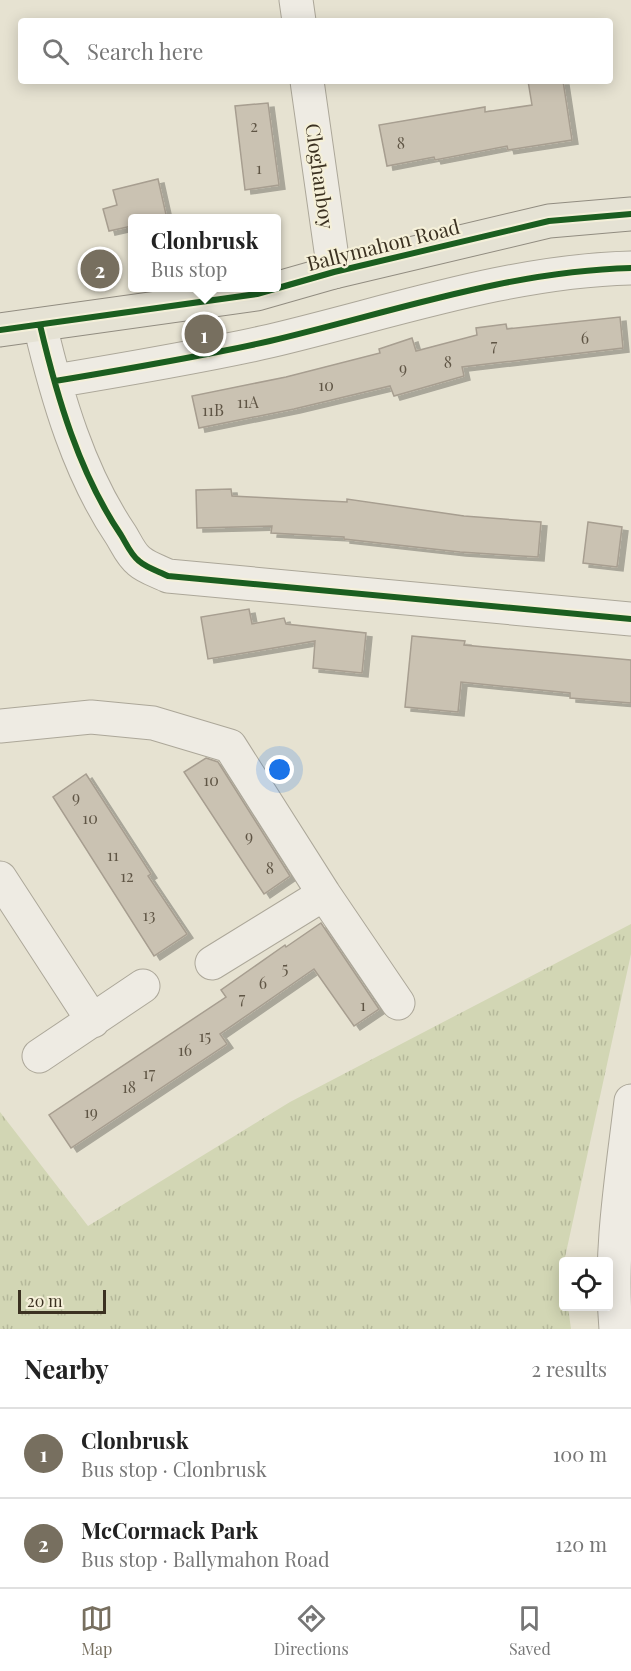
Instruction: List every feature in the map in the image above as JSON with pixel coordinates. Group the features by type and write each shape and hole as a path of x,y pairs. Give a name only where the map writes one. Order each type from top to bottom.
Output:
{"main road":[{"name":"Ballymahon Road","path":"281,287 334,272 549,221 631,214"},
{"name":"Ballymahon Road","path":"0,330 264,292"}],"street":[{"path":"296,0 299,18"},
{"name":"Cloghanboy","path":"307,84 334,272"},
{"path":"55,381 268,341 514,281 561,273 631,268"},
{"path":"40,325 76,445 97,495 137,560 168,576 631,619"},
{"path":"0,726 91,717 153,723 230,746 324,894 398,1003"},
{"path":"0,878 93,1021"},
{"path":"212,963 324,894"},
{"path":"39,1056 143,986"},
{"path":"616,1329 615,1254 620,1187 631,1101"}],"green space":[{"path":"631,924 631,954 565,1257 559,1257 559,1311 569,1311 571,1329 0,1329 0,1112 88,1226 290,1102"}],"building":[{"path":"528,84 563,84 572,140 508,150 507,146 435,160 434,157 387,166 379,125 485,107 485,112 532,105"},
{"path":"268,103 279,185 245,190 235,106"},
{"path":"158,179 166,214 128,214 128,227 109,231 103,209 117,205 113,190"},
{"path":"620,317 623,348 462,367 464,376 394,396 390,386 294,409 199,428 192,396 286,377 380,353 379,349 412,338 416,351 477,335 476,328 506,324 507,329"},
{"path":"231,489 232,496 347,502 347,499 464,516 541,522 538,557 460,552 344,539 344,537 271,533 272,526 197,528 196,490"},
{"path":"588,522 622,527 617,567 583,563"},
{"path":"249,609 252,624 284,618 286,624 366,633 362,673 313,668 315,641 208,659 201,617"},
{"path":"412,636 465,641 464,645 631,660 631,703 570,698 570,693 461,682 458,712 405,707"},
{"path":"206,758 218,762 290,876 264,894 184,772"},
{"path":"86,774 151,874 148,876 187,934 154,956 53,797"},
{"path":"321,923 379,1009 354,1026 314,969 220,1034 227,1044 71,1148 49,1115 226,997 221,990"}],"cycle path":[{"path":"281,287 334,272 549,221 631,214"},
{"path":"55,381 190,358 270,341 494,285 585,271 631,268"},
{"path":"0,330 264,292"},
{"path":"40,325 62,407 81,460 106,511 131,552 149,568 168,576 631,619"}],"place":[{"name":"McCormack Park","path":"100,269"},
{"name":"Clonbrusk","path":"204,334"}]}
